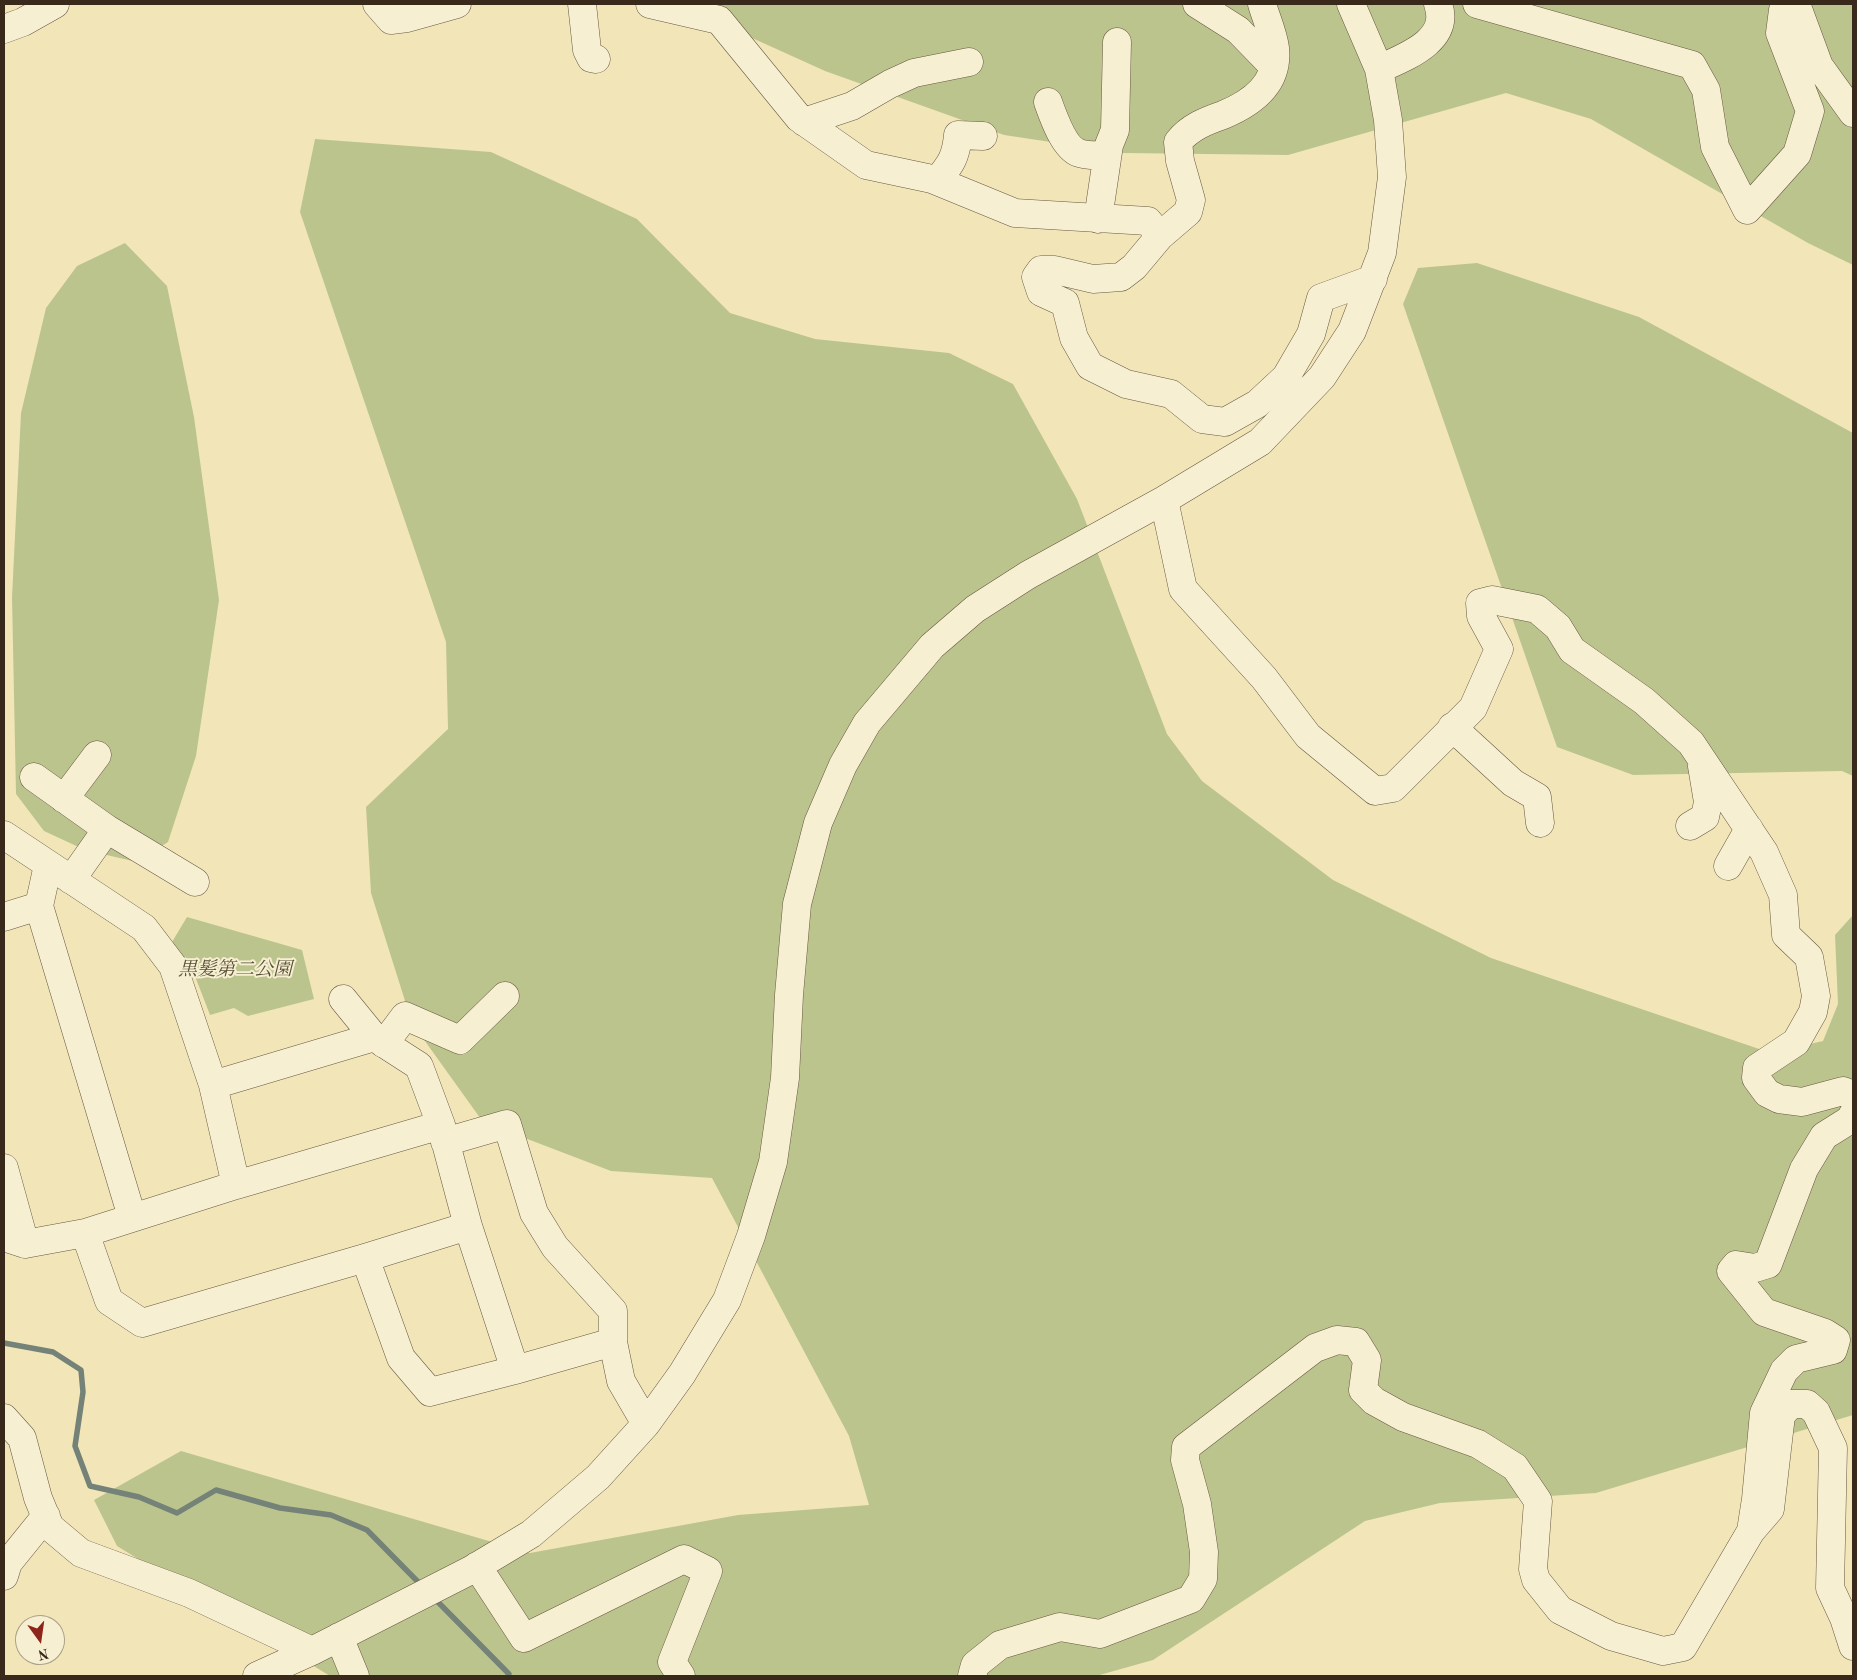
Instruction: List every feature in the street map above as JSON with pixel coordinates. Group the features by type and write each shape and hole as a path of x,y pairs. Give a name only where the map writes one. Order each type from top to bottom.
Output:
{"street":[{"path":"4,29 23,22 55,4"},
{"path":"377,4 391,20 411,11 457,4"},
{"path":"582,4 587,50 591,58 596,59"},
{"path":"650,4 719,20 798,118 866,166 937,181 1015,214 1148,221 1160,236"},
{"path":"1197,4 1238,30 1274,67"},
{"path":"1262,4 1275,48 1274,67 1264,90 1241,108 1205,122 1186,132 1178,142 1180,161 1191,200 1188,212 1160,236 1134,267 1121,277 1094,279 1055,270 1041,270 1036,277 1041,292 1065,303 1074,338 1090,366 1126,384 1172,394 1202,419 1225,422 1258,404 1286,377 1311,334 1321,298 1372,279"},
{"path":"257,1676 474,1568 531,1534 598,1478 646,1424 682,1374 728,1300 751,1236 772,1162 785,1078 789,996 797,904 818,823 843,764 867,723 932,646 975,609 1028,575 1164,500 1260,442 1322,377 1352,331 1382,253 1392,177 1388,120 1380,69 1351,4"},
{"path":"1380,69 1418,52 1436,32 1441,13 1438,4"},
{"path":"1478,4 1692,65 1706,90 1715,147 1747,210 1797,154 1810,111 1780,33 1784,10 1798,9 1819,66 1853,113"},
{"path":"1098,218 1109,145 1115,130 1117,42"},
{"path":"804,122 852,106 890,84 914,73 969,62"},
{"path":"1048,102 1055,120 1070,147 1079,153 1107,156"},
{"path":"937,181 950,166 956,153 958,135 983,136"},
{"path":"1164,500 1183,589 1264,678 1308,736 1375,791 1393,788 1473,708 1499,649 1481,616 1480,603 1492,600 1537,609 1558,627 1572,650 1644,701 1691,743 1764,852 1783,895 1786,935 1809,956 1816,996 1813,1012 1796,1042 1758,1068 1756,1078 1767,1093 1779,1099 1802,1102 1844,1091 1853,1095"},
{"path":"1452,727 1513,783 1537,797 1540,823"},
{"path":"64,799 96,755"},
{"path":"1690,826 1705,817 1708,802 1700,758"},
{"path":"34,777 107,829 195,882"},
{"path":"71,880 107,829"},
{"path":"1728,866 1749,829"},
{"path":"4,835 144,928 174,966 213,1085 236,1185"},
{"path":"48,865 39,906 132,1217"},
{"path":"4,917 39,906"},
{"path":"213,1085 379,1040 405,1016 460,1040 505,996"},
{"path":"342,999 379,1040 419,1066 443,1134 468,1226 515,1370"},
{"path":"1751,1531 1764,1413 1784,1371 1796,1359 1833,1350 1836,1340 1825,1333 1764,1312 1731,1271 1736,1265 1756,1268 1768,1264 1804,1169 1824,1136 1851,1119 1853,1114"},
{"path":"4,1168 14,1240 85,1232 236,1185 443,1134 507,1124 534,1213 555,1247 613,1311 613,1342 621,1381 646,1424"},
{"path":"85,1232 108,1301 142,1323 468,1226"},
{"path":"365,1258 401,1358 430,1392 613,1342"},
{"path":"972,1676 975,1665 1000,1645 1060,1627 1100,1634 1191,1599 1203,1579 1204,1552 1197,1504 1185,1460 1186,1447 1315,1348 1336,1340 1356,1342 1367,1360 1363,1390 1374,1401 1403,1417 1478,1444 1515,1467 1538,1501 1533,1569 1536,1580 1560,1610 1611,1636 1663,1651 1683,1646 1751,1531 1770,1509 1781,1415 1791,1404 1807,1404 1816,1412 1833,1448 1830,1588 1844,1618 1853,1646"},
{"path":"4,1418 22,1438 38,1498 50,1526 81,1553 188,1593 312,1650"},
{"path":"4,1576 8,1562 46,1516"},
{"path":"474,1568 524,1638 684,1559 708,1571 672,1662 681,1676"},
{"path":"339,1636 355,1676"}],"green space":[{"path":"677,4 1853,4 1853,265 1808,243 1591,119 1506,93 1288,155 1124,153 1004,135 825,71"},
{"path":"315,139 491,152 637,219 730,313 815,339 949,353 1013,384 1077,499 1167,734 1202,781 1333,880 1491,958 1771,1053 1823,1041 1838,1004 1835,935 1853,915 1853,1415 1596,1493 1440,1503 1365,1521 1153,1660 1096,1676 330,1676 117,1546 94,1500 181,1451 530,1553 738,1515 869,1505 849,1436 712,1178 611,1171 483,1122 412,1023 371,893 366,807 448,729 446,642 300,212"},
{"path":"125,243 167,286 194,417 219,600 196,756 168,842 137,862 85,850 44,831 16,794 12,597 21,413 46,308 77,266"},
{"path":"1477,263 1639,317 1853,433 1853,776 1842,771 1633,775 1557,747 1403,304 1418,268"},
{"name":"黒髪第二公園","path":"187,917 302,950 314,999 248,1016 234,1008 210,1015 193,971 172,942"}],"waterway":[{"path":"4,1343 53,1352 81,1370 83,1392 75,1446 90,1486 139,1497 177,1513 216,1490 280,1508 331,1515 367,1530 423,1587"},
{"path":"433,1597 509,1674 508,1676"}]}
